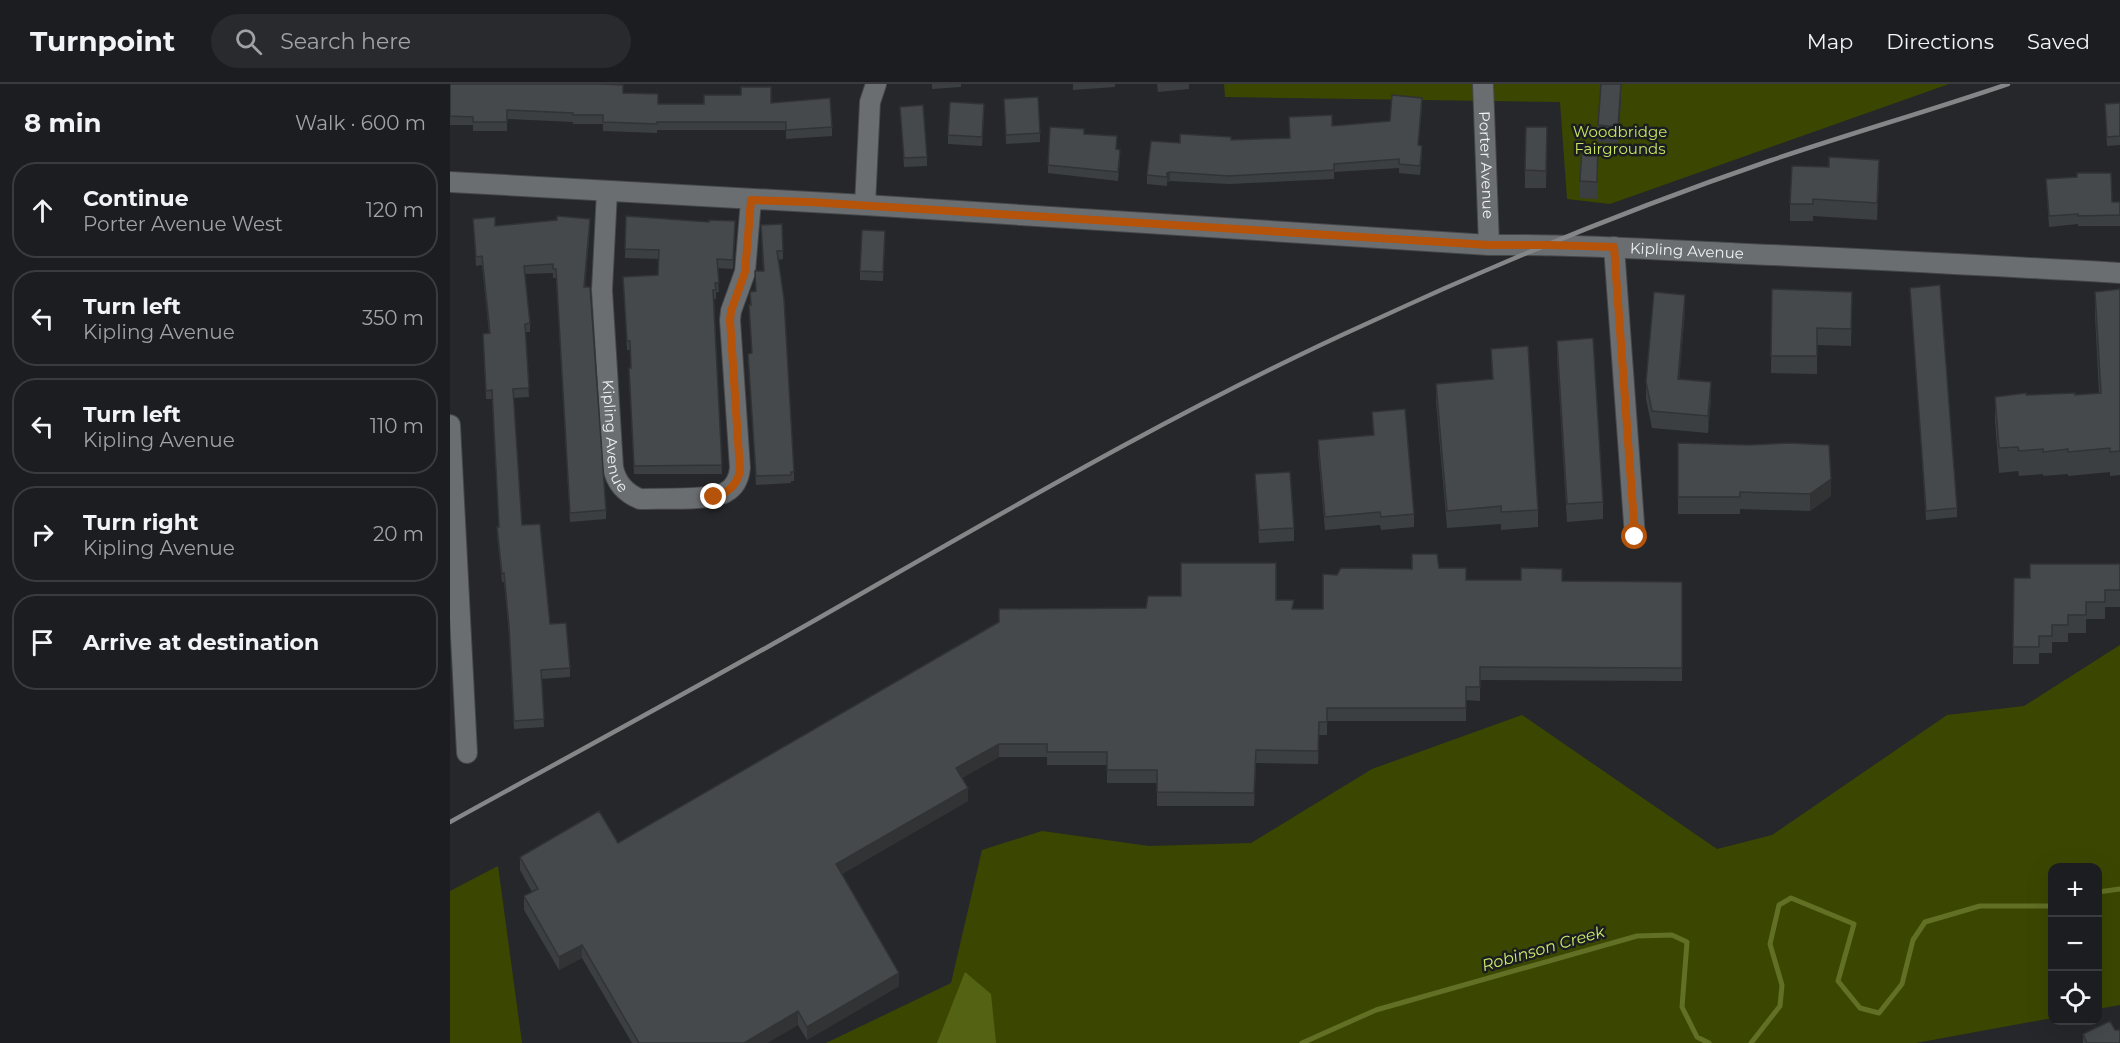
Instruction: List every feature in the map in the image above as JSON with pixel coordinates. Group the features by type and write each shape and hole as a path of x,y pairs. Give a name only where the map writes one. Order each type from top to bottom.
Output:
{"street":[{"path":"865,205 870,102 876,84"},
{"name":"Porter Avenue","path":"1484,84 1489,245"},
{"name":"Kipling Avenue","path":"450,182 865,205 1489,245 1614,247 2120,273"},
{"name":"Kipling Avenue","path":"607,191 602,290 614,470 622,487 640,499 714,497 728,491 738,478 740,468 730,320 745,272 751,200"},
{"path":"1614,247 1635,537"},
{"path":"450,424 467,753"}],"green space":[{"name":"Woodbridge Fairgrounds","path":"1224,84 1949,84 1610,204 1567,199 1560,102 1225,97"},
{"path":"2120,645 2120,1005 2102,1008 2102,863 2048,863 2048,1019 1916,1043 826,1043 951,983 982,850 1042,831 1149,846 1251,843 1372,769 1522,715 1717,849 1772,835 1947,715 2024,706"},
{"path":"498,866 522,1043 450,1043 450,891"},
{"path":"965,972 991,994 996,1043 937,1043"}],"building":[{"path":"450,84 623,85 623,93 658,94 658,104 704,104 704,95 741,95 741,87 771,87 771,103 830,98 832,127 786,130 786,122 657,122 657,124 603,122 603,115 507,110 507,122 473,122 473,117 450,116"},
{"path":"1601,84 1621,84 1618,127 1598,125"},
{"path":"1392,95 1422,98 1418,145 1422,146 1420,166 1399,164 1399,159 1334,164 1334,170 1229,176 1170,172 1167,173 1167,177 1147,175 1151,141 1180,143 1180,134 1231,137 1231,140 1290,138 1289,117 1332,115 1332,126 1390,121"},
{"path":"1038,97 1040,133 1006,135 1004,99"},
{"path":"950,102 984,104 982,137 948,135"},
{"path":"2120,103 2120,136 2107,137 2105,104"},
{"path":"923,105 927,157 904,158 900,107"},
{"path":"1050,127 1084,129 1084,134 1117,136 1116,149 1120,150 1118,172 1048,165"},
{"path":"1526,127 1547,127 1546,171 1525,170"},
{"path":"1582,147 1598,148 1597,182 1580,181"},
{"path":"1829,157 1879,160 1877,203 1813,199 1813,204 1790,204 1792,166 1829,167"},
{"path":"2077,173 2111,173 2112,202 2120,202 2120,215 2049,216 2046,179 2077,177"},
{"path":"557,216 590,219 584,287 590,287 606,510 570,513 556,269 553,269 553,264 524,266 530,323 525,324 529,388 513,389 522,525 540,524 550,624 566,623 570,668 541,670 544,719 514,721 509,626 497,527 499,527 492,390 486,391 483,334 490,333 482,256 476,257 473,219 495,217 495,226 557,220"},
{"path":"626,216 709,222 709,220 735,221 733,260 717,259 719,283 715,283 716,290 713,290 722,465 634,466 629,368 631,368 630,341 627,341 623,277 658,275 659,250 625,249"},
{"path":"782,224 783,251 777,251 784,299 794,472 791,472 791,475 756,476 748,354 752,353 750,292 756,291 755,271 764,271 761,225"},
{"path":"862,230 885,231 883,272 860,271"},
{"path":"1940,285 1957,508 1926,511 1910,288"},
{"path":"1772,289 1852,292 1851,329 1817,328 1817,356 1771,356"},
{"path":"2120,289 2120,451 2110,452 2110,448 2043,452 2043,449 2019,451 2018,447 1999,448 1995,397 2026,393 2026,395 2075,393 2075,395 2101,393 2095,292"},
{"path":"1654,292 1685,295 1678,379 1711,382 1708,416 1652,411 1646,382"},
{"path":"1593,338 1603,502 1567,504 1557,341"},
{"path":"1528,346 1538,510 1501,512 1501,506 1447,511 1436,384 1493,379 1491,349"},
{"path":"1405,409 1414,514 1381,517 1380,512 1325,517 1318,440 1374,435 1372,412"},
{"path":"1678,443 1829,445 1831,479 1810,494 1740,492 1740,497 1678,497"},
{"path":"1290,472 1294,528 1259,530 1255,474"},
{"path":"1412,554 1437,554 1439,568 1466,568 1466,580 1521,580 1521,568 1562,569 1562,581 1682,582 1682,668 1480,667 1480,687 1466,687 1466,708 1327,708 1327,722 1319,722 1318,751 1256,750 1254,793 1157,792 1157,770 1107,770 1107,752 1047,752 1047,744 999,744 956,768 968,788 836,864 899,973 807,1027 798,1011 744,1043 639,1043 582,945 559,957 524,896 538,889 520,857 599,811 618,843 999,622 999,609 1146,608 1148,596 1181,596 1181,563 1276,563 1276,600 1294,600 1292,609 1323,609 1323,574 1337,575 1341,568 1412,569"},
{"path":"2030,564 2120,564 2120,590 2105,590 2105,602 2086,602 2086,615 2068,615 2068,625 2052,625 2052,636 2039,636 2039,647 2013,647 2014,578 2030,578"},
{"path":"2110,1021 2115,1030 2120,1030 2120,1043 2087,1043 2083,1034"}],"waterway":[{"name":"Robinson Creek","path":"2102,891 2120,889"},
{"name":"Robinson Creek","path":"1751,1043 1780,1006 1782,985 1770,944 1779,905 1791,898 1854,924 1838,981 1860,1008 1879,1013 1902,984 1913,940 1925,922 1980,906 2048,906"},
{"name":"Robinson Creek","path":"1302,1043 1376,1010 1637,936 1672,935 1687,942 1682,1007 1697,1037 1709,1043"}],"railway":[{"path":"450,822 747,659 1102,457 1299,355 1465,279 1616,217 1769,161 2008,84"}],"route":[{"path":"714,497 730,489 737,481 740,471 730,320 745,272 751,200 809,202 1489,245 1614,247 1635,537"}]}
